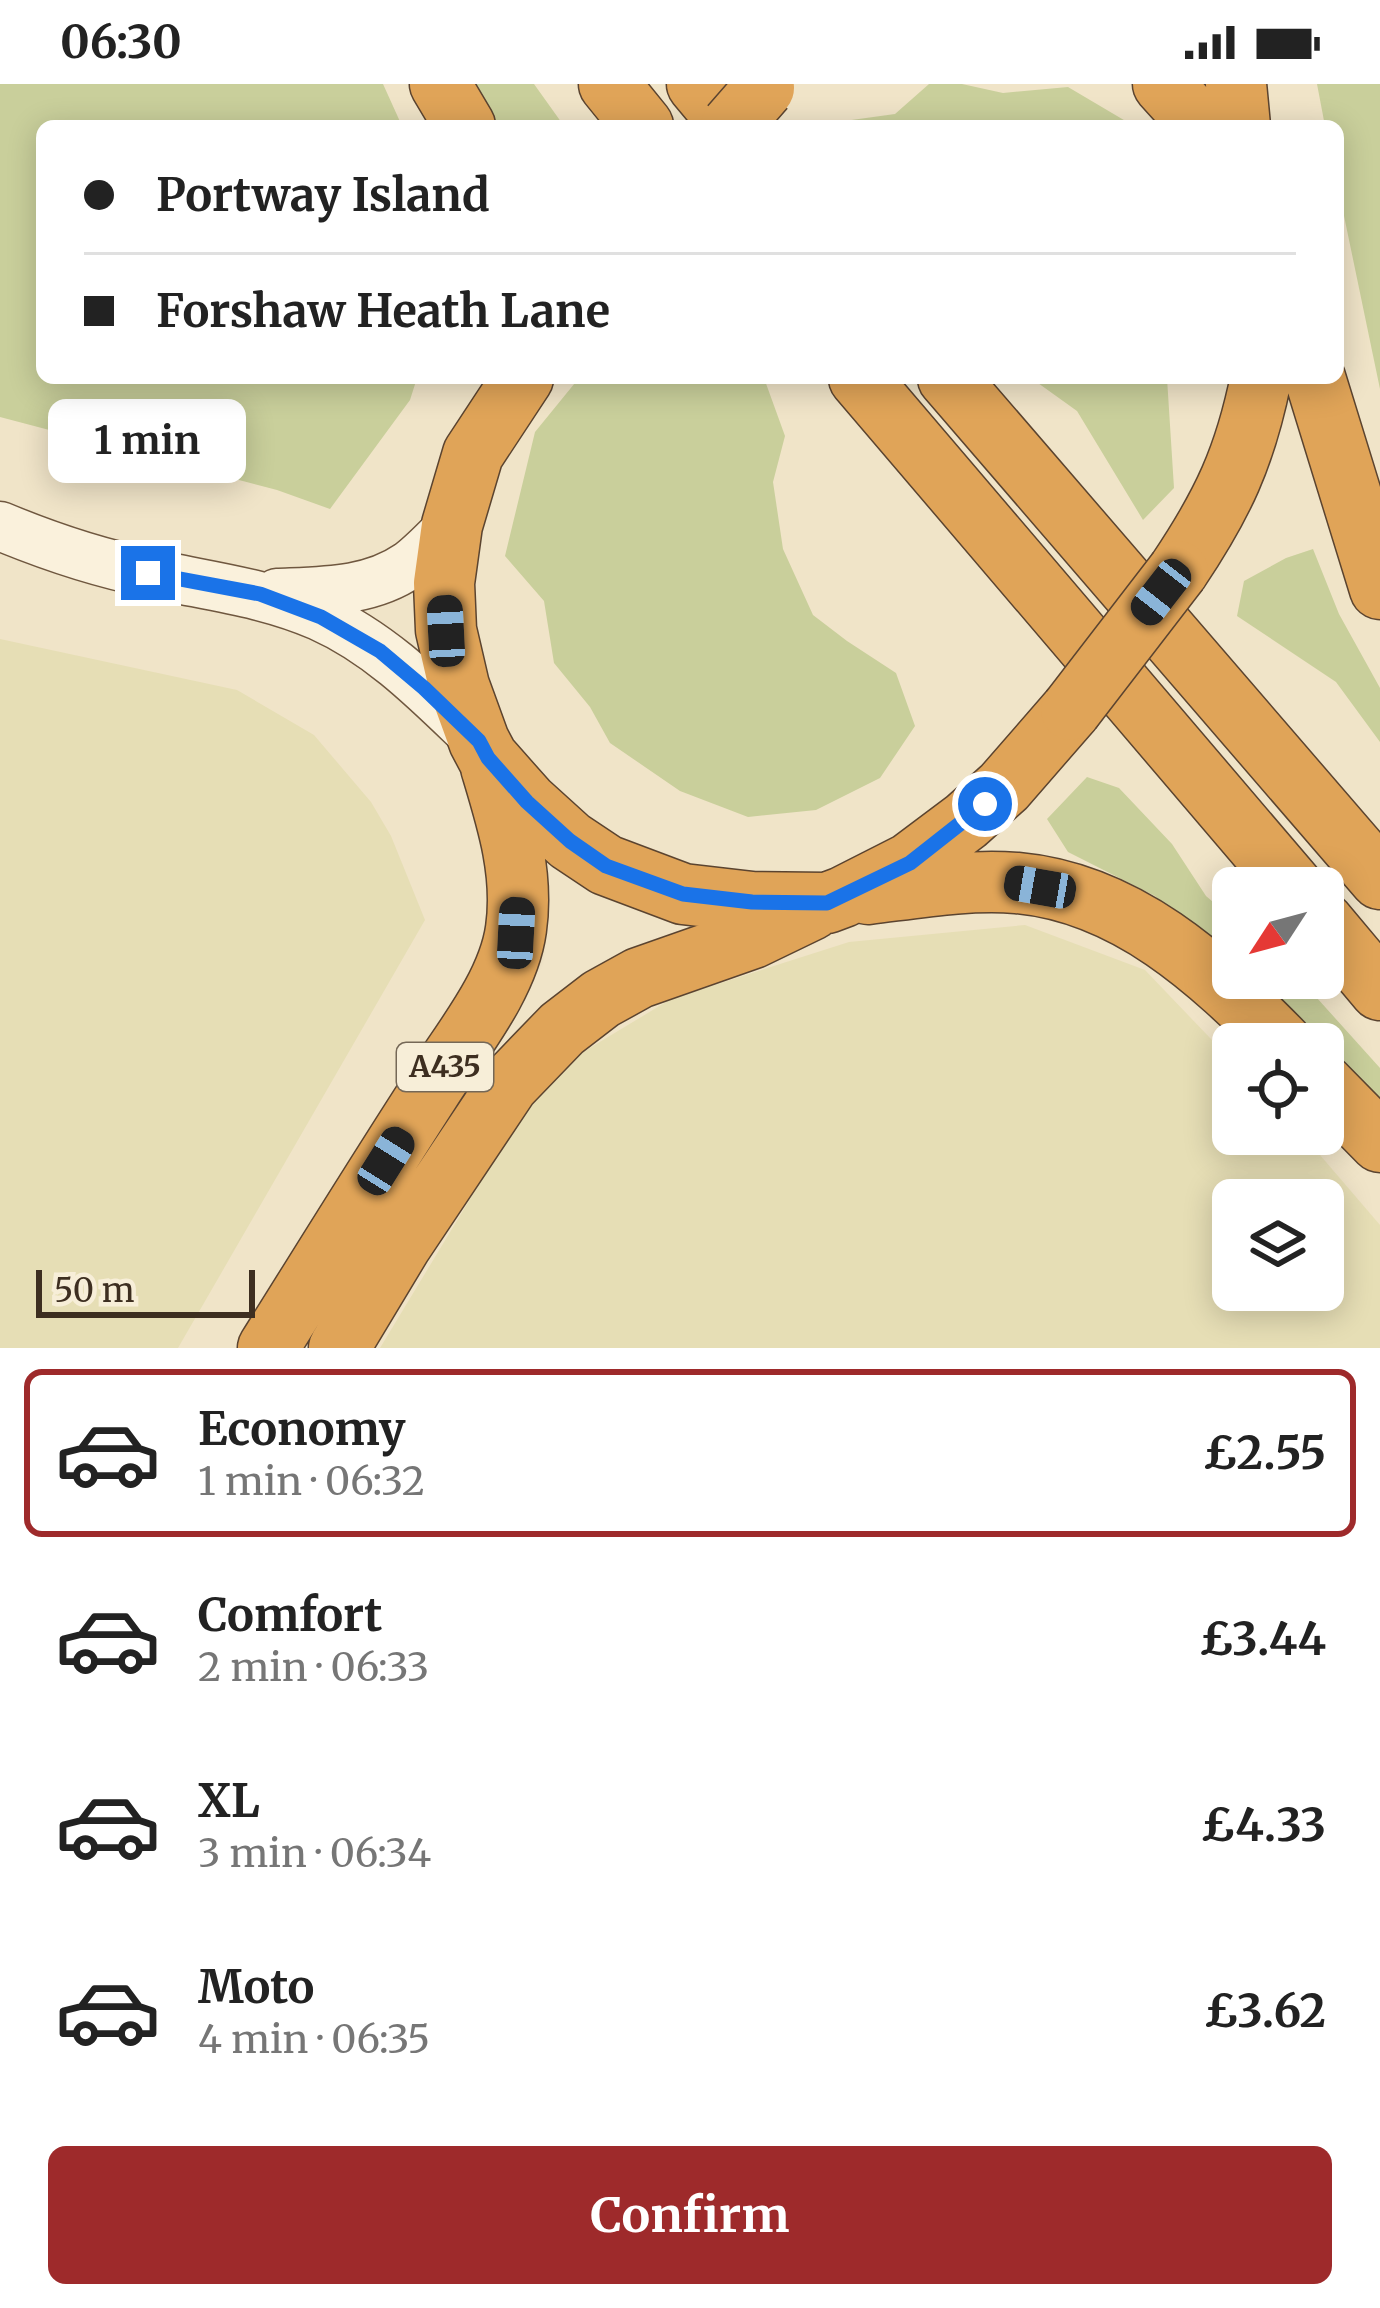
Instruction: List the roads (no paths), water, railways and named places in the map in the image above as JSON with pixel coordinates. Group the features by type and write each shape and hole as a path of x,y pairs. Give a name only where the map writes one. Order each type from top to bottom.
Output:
{"highway":[{"path":"440,84 461,120"},
{"path":"609,84 638,120"},
{"path":"697,84 749,106"},
{"path":"1163,84 1196,120"},
{"path":"1236,84 1239,120"},
{"path":"490,384 452,525 444,583 446,631 459,686 484,749 527,802 570,841 606,866 683,894 752,902 835,900 946,885 1017,883 1064,892 1140,922 1189,956 1262,1023"},
{"path":"473,454 519,384"},
{"path":"864,384 1276,867"},
{"path":"953,384 1380,879"},
{"path":"835,900 910,863 965,821 1004,787 1071,710 1214,518 1242,457 1260,384"},
{"path":"1317,384 1380,589"},
{"name":"A435","path":"268,1348 482,1013 516,933 518,880 507,820 484,749"},
{"name":"A435","path":"339,1348 508,1085 562,1029 639,978 753,938 835,900"},
{"path":"1344,947 1380,990"},
{"path":"1344,1105 1380,1142"}],"street":[{"path":"260,594 371,584 409,565 452,525"},
{"path":"0,526 88,557 260,594 321,617 380,651 484,749"}]}
